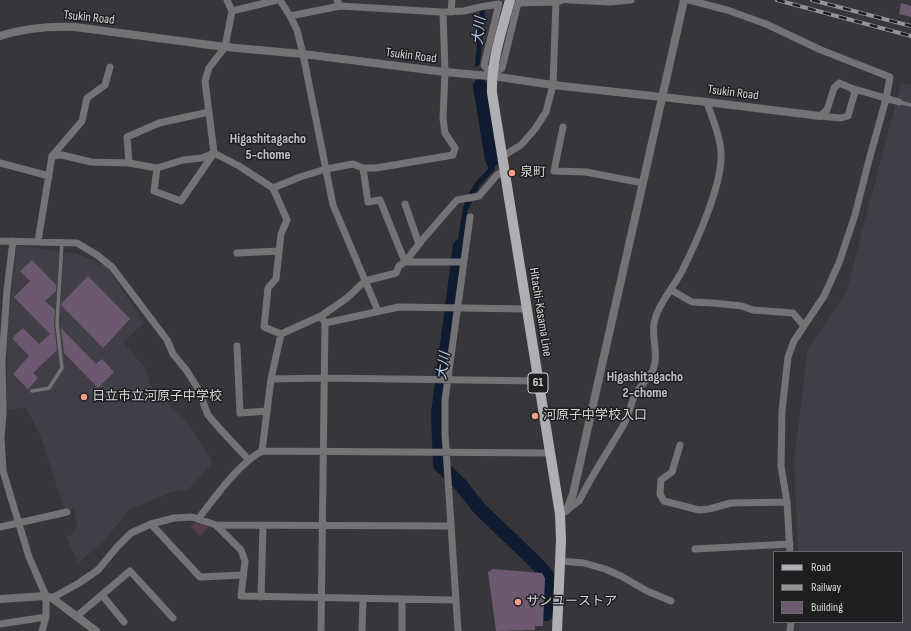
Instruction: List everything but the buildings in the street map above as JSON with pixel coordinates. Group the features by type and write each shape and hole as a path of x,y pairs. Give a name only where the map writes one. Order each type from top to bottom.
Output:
{"main road":[{"name":"Hitachi-Kasama Line","path":"516,1 494,62 492,93 550,453 564,512 561,528 557,631"}],"street":[{"path":"157,168 154,191 181,201 214,154 205,81 209,68 225,46 232,11 227,0"},
{"path":"232,11 278,0 290,16 297,30 333,205 378,311"},
{"path":"451,12 452,0"},
{"path":"568,0 610,2 631,0"},
{"path":"564,512 573,494 684,0"},
{"path":"689,0 727,10 766,24 821,50 890,78 886,99 868,160 855,216 839,263 824,296 794,342 788,357 782,411 781,466 787,502 790,551"},
{"path":"503,156 521,145 535,129 546,112 553,85 560,1 516,1"},
{"path":"290,16 339,3 451,12 464,11 500,2 484,66 492,76"},
{"path":"273,188 300,176 353,164 363,168 376,168 453,155 455,148 445,133 443,119 445,72 443,12"},
{"name":"Tsukin Road","path":"0,36 36,28 57,26 75,27 820,116"},
{"path":"38,241 52,156 82,121 87,98 105,85 110,67"},
{"path":"820,116 827,110 834,88 839,83 899,102"},
{"path":"820,116 841,118 848,116 855,92 851,88"},
{"path":"564,512 578,501 624,425 634,396 653,370 655,358 652,330 656,315 682,272 712,201 719,175 721,157 720,142 707,102"},
{"path":"129,164 127,136 159,123 209,112"},
{"path":"563,127 554,171 586,172 643,183"},
{"path":"52,156 62,155 91,162 129,164 157,168 183,160 202,158 214,154 255,176 273,188 287,220 281,234 276,279 268,288 264,327 281,334 321,316 347,298 365,281 396,274 399,266 405,262 457,200 479,196 497,175 505,170"},
{"path":"0,163 49,176"},
{"path":"363,168 368,202 380,200 405,262"},
{"path":"405,204 419,244"},
{"path":"458,631 448,468 442,453 445,434 445,400 443,380 460,262 470,217"},
{"path":"0,241 77,243 97,254 112,267 167,340 173,354 187,371 198,389 208,415 248,459"},
{"path":"12,241 2,361 4,414 1,437 3,471 29,557 49,597 96,631"},
{"path":"237,253 279,251"},
{"path":"405,262 460,262"},
{"path":"671,290 692,302 742,306 753,310 793,313 804,326"},
{"path":"325,323 400,307 526,309"},
{"path":"321,316 325,323 323,344 324,378 321,631"},
{"path":"262,451 271,379 281,334"},
{"path":"237,346 240,413 267,411"},
{"path":"271,379 324,378 538,381"},
{"path":"680,444 672,472 661,480 660,494 664,501 699,510 731,503 787,502"},
{"path":"198,519 248,459 262,451 550,453"},
{"path":"0,527 67,512"},
{"path":"0,599 49,597 79,583 98,570 131,533 151,524 174,518 192,517 216,524 451,526"},
{"path":"151,524 200,577 244,575"},
{"path":"216,524 241,550 245,561 241,596 455,600"},
{"path":"261,597 263,525"},
{"path":"695,549 790,544"},
{"path":"560,561 584,563 605,569 621,576 647,591 672,601"},
{"path":"77,616 130,571 173,618"},
{"path":"102,595 124,622"},
{"path":"42,631 49,597"},
{"path":"362,599 362,631"},
{"path":"402,599 402,631"},
{"path":"0,624 46,617"}],"lane":[{"path":"899,102 911,105"},
{"path":"32,391 49,388 62,368 57,323 62,242"}],"shaded area":[{"path":"901,83 911,85 911,631 799,631 800,623 903,623 903,551 798,551 794,462 808,348 846,293"},
{"name":"日立市立河原子中学校","path":"17,245 78,254 105,265 144,323 123,342 146,369 150,385 187,422 213,462 188,490 172,492 129,510 104,541 78,563 66,537 71,535 78,525 73,508 64,509 41,437 26,408 6,409 8,321"},
{"path":"196,523 203,524 209,528 200,536 190,526"}],"water":[{"path":"485,8 480,64 475,67 480,9"},
{"path":"481,86 490,137 485,138 476,87"},
{"path":"491,141 495,169 479,187 475,194 468,195 475,183 488,169 486,142"},
{"path":"465,202 472,202 468,210 460,259 455,259 463,208"}],"waterway":[{"name":"大川","path":"480,86 492,160"},
{"name":"大川","path":"460,246 438,413 440,465 460,484 479,508 547,575 546,614"}],"railway":[{"path":"777,0 911,36"},
{"path":"812,0 911,26"}],"place":[{"name":"泉町","path":"512,173"},
{"name":"日立市立河原子中学校","path":"84,397"},
{"name":"河原子中学校入口","path":"535,416"},
{"name":"サンユーストア","path":"518,602"}],"district":[{"name":"Higashitagacho 5-chome","path":"268,148"},
{"name":"Higashitagacho 2-chome","path":"645,386"}]}
